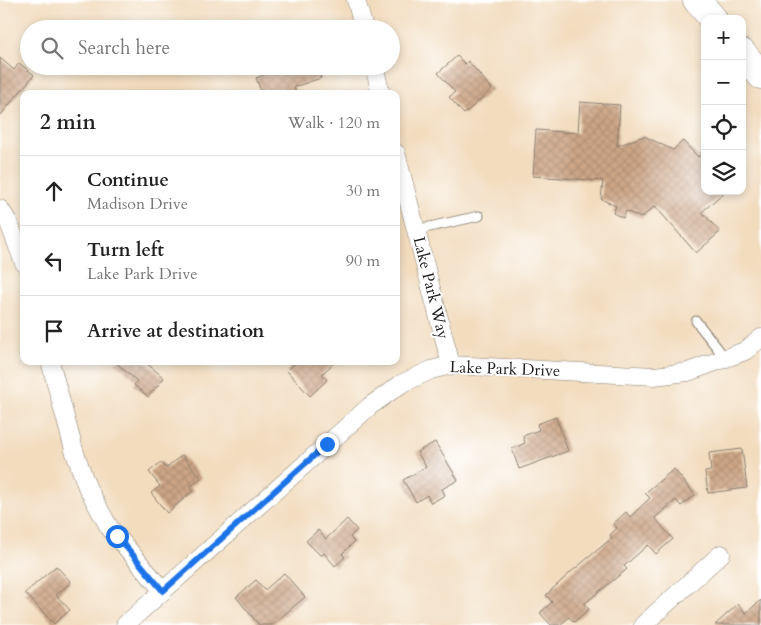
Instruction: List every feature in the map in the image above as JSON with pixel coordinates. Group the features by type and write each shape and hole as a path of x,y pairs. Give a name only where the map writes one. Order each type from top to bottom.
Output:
{"main road":[{"path":"697,0 710,15"},
{"path":"746,58 761,75"}],"street":[{"path":"356,0 362,20"},
{"path":"376,75 380,90"},
{"name":"Lake Park Way","path":"400,168 451,365"},
{"path":"0,209 10,224 20,252"},
{"name":"Lake Park Drive","path":"125,625 370,406 401,384 431,370 451,365 654,376 688,372 745,350 761,338"},
{"path":"51,365 74,450 87,487 109,527 163,591"},
{"path":"654,621 721,554"}],"lane":[{"path":"416,230 479,216"},
{"path":"696,322 726,358"}],"building":[{"path":"457,56 465,64 468,61 492,89 464,114 449,97 455,92 438,73"},
{"path":"0,58 14,70 20,64 20,75 34,75 0,116"},
{"path":"264,75 320,75 321,78 294,87 295,90 260,90 256,78"},
{"path":"580,102 620,105 617,146 644,136 673,150 683,141 698,157 701,154 701,195 721,195 702,212 720,232 696,253 655,206 641,218 626,211 623,218 613,213 616,206 601,199 603,181 533,176 536,130 578,133"},
{"path":"119,365 149,365 164,378 148,397 134,385 137,381"},
{"path":"293,365 332,365 322,374 327,380 310,396 287,371"},
{"path":"556,417 568,451 519,469 512,449 525,443 523,436 539,430 537,424"},
{"path":"435,442 458,480 442,489 445,495 431,503 427,495 416,502 403,480 426,467 417,452"},
{"path":"742,449 747,488 708,493 705,472 711,471 709,453"},
{"path":"182,455 201,478 190,487 193,491 167,513 151,493 160,486 149,472 161,462 166,468"},
{"path":"674,469 695,495 681,506 676,500 655,518 673,539 656,554 648,545 624,566 627,569 584,604 589,609 574,622 569,617 560,625 551,625 540,613 552,602 546,595 612,538 610,535 617,528 613,524 626,512 630,517 650,498 645,493"},
{"path":"347,519 357,530 350,537 354,542 342,554 345,557 335,566 324,553 321,556 306,541 318,530 326,539"},
{"path":"56,566 71,582 56,595 70,610 54,624 25,593"},
{"path":"284,573 305,597 272,625 259,625 236,597 256,580 265,590"},
{"path":"761,600 761,625 715,625 738,604 746,613"}],"route":[{"path":"117,536 163,591 327,444"}]}
